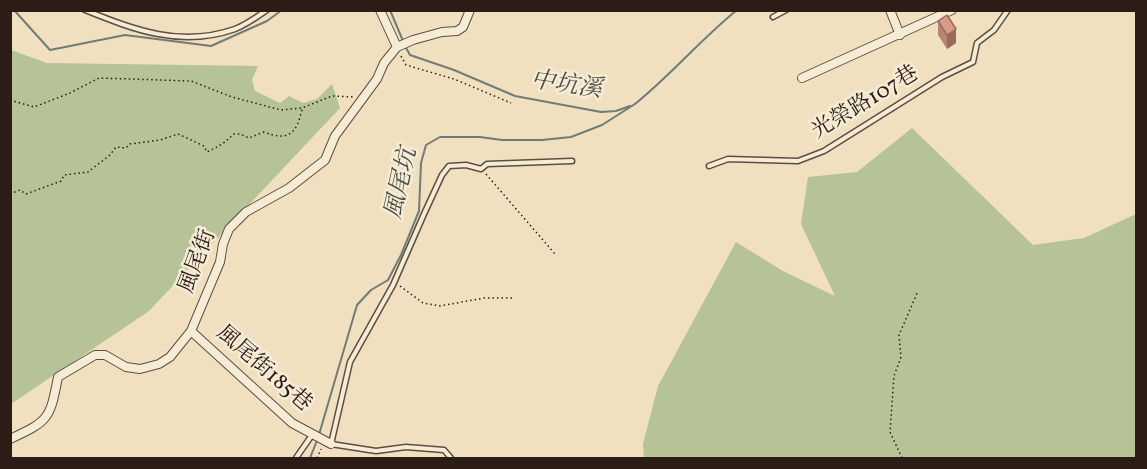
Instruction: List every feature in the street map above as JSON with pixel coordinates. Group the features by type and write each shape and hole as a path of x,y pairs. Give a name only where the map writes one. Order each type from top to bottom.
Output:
{"street":[{"path":"380,10 397,47 442,32 457,31 463,27 470,10"},
{"path":"890,10 900,35"},
{"path":"802,78 952,10"},
{"name":"風尾街","path":"10,439 38,426 46,418 58,377 95,355 105,355 120,364 133,368 153,367 170,357 191,331 220,262 223,244 229,229 246,212 289,188 325,160 335,136 377,80 384,63 397,47"},
{"name":"風尾街185巷","path":"191,331 292,423 331,444"}],"lane":[{"path":"85,10 124,26 167,37 213,35 236,28 267,10"},
{"path":"773,17 786,10"},
{"name":"光榮路107巷","path":"709,166 728,159 798,161 824,151 942,77 973,62 977,43 994,30 1008,10"},
{"path":"451,459 444,450 406,447 376,451 331,444 350,362 395,282 428,204 449,166 466,165 481,169 487,164 572,161"},
{"path":"296,459 312,435"}],"path":[{"path":"397,47 406,65 454,79 511,103"},
{"path":"10,100 34,107 70,93 99,78 191,81 232,97 281,110 302,108 332,96 364,97"},
{"path":"10,194 20,190 26,194 61,181 64,175 88,172 117,147 126,148 130,144 160,140 178,134 204,146 207,152 218,145 227,143 233,134 249,138 264,132 277,137 287,136 298,127 302,108"},
{"path":"481,169 555,254"},
{"path":"395,282 423,303 440,306 484,297 514,298"},
{"path":"902,459 890,432 894,376 901,357 899,335 918,291"},
{"path":"317,459 320,450 331,444"}],"green space":[{"path":"11,50 47,63 258,66 252,80 255,91 280,103 289,96 303,103 317,99 332,84 340,108 149,311 11,404"},
{"path":"912,128 1033,245 1084,238 1136,214 1136,458 644,458 643,444 658,386 736,242 783,271 835,296 801,224 808,177 857,172"}],"building":[{"path":"947,15 956,29 947,35 938,21"}],"waterway":[{"name":"中坑溪","path":"14,10 50,50 125,35 211,46 267,21 282,10"},
{"name":"中坑溪","path":"390,10 403,41"},
{"name":"中坑溪","path":"635,104 737,10"},
{"name":"中坑溪","path":"405,46 410,55 454,70 515,96 601,112 616,111 630,106"},
{"name":"風尾坑","path":"310,458 357,305 371,290 388,280 419,211 421,163 426,145 440,137 480,137 502,140 571,137 602,125 635,104"}]}
